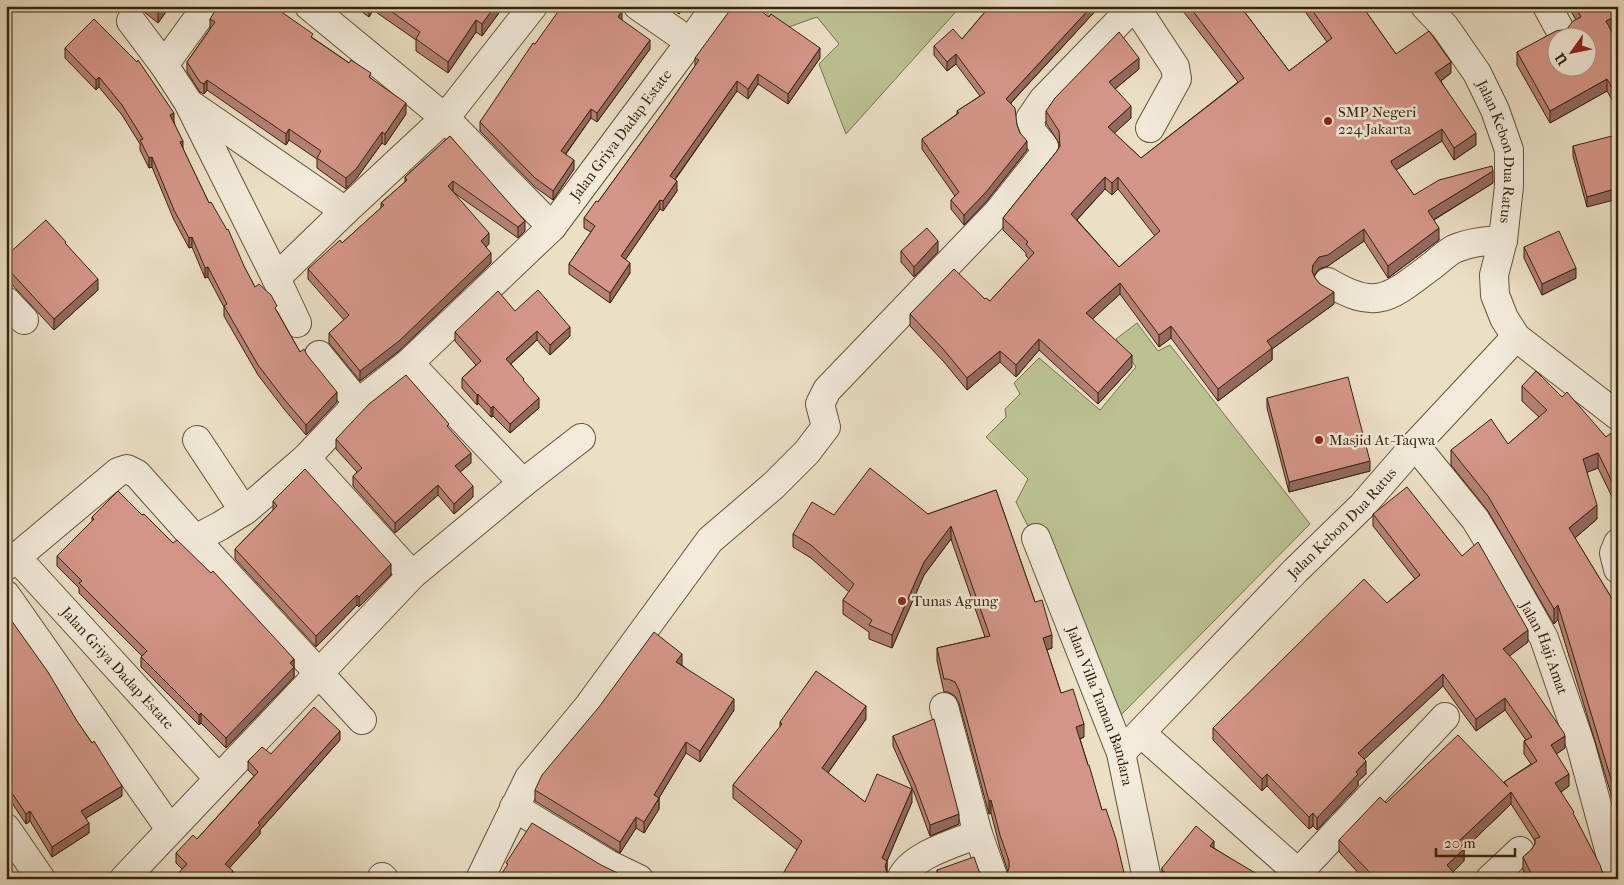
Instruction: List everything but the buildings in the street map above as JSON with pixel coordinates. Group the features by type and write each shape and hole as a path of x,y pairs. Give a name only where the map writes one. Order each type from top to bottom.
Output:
{"street":[{"path":"164,64 207,6"},
{"path":"309,6 445,118 552,227"},
{"path":"276,278 445,118 533,6"},
{"path":"638,6 690,42"},
{"name":"Jalan Griya Dadap Estate","path":"195,540 244,511 306,458 358,403 410,363 552,227 716,6"},
{"path":"480,879 529,778 587,708 710,540 773,486 807,452 826,427 820,404 826,390 998,212 1038,162 1045,152 1044,146 1032,132 1030,119 1043,100 1134,6 1175,67 1177,79 1150,128"},
{"name":"Jalan Kebon Dua Ratus","path":"1121,753 1295,571 1362,506 1415,445 1516,337 1504,318 1495,295 1494,275 1503,240 1509,186 1508,150 1495,110 1477,72 1445,27 1424,6"},
{"path":"131,21 164,64 188,102 297,323"},
{"path":"188,102 345,211"},
{"path":"1328,282 1344,292 1360,298 1374,299 1386,297 1453,250 1472,243 1503,240"},
{"path":"1516,337 1618,416"},
{"path":"319,355 358,403"},
{"path":"410,363 523,483"},
{"path":"124,879 412,575 523,483 581,438"},
{"path":"197,440 244,511"},
{"name":"Jalan Haji Amat","path":"1415,445 1475,520 1544,638 1581,746 1617,879"},
{"path":"306,458 412,575"},
{"name":"Jalan Griya Dadap Estate","path":"218,778 12,562 118,472 127,469 137,474 195,540 362,720"},
{"name":"Jalan Villa Taman Bandara","path":"1036,538 1121,753 1147,879"},
{"path":"1618,543 1614,553 1618,569"},
{"path":"6,595 170,830"},
{"path":"944,707 978,834 994,879"},
{"path":"1141,733 1302,876 1445,717"},
{"path":"514,807 608,864 639,879"},
{"path":"6,828 41,879"},
{"path":"901,879 903,874 917,861 933,852 978,834"},
{"path":"1490,879 1520,851"}],"green space":[{"path":"759,6 961,6 846,134 819,64 839,44 817,17 783,29"},
{"path":"1137,323 1158,351 1170,345 1310,524 1121,715 1016,502 1028,479 986,437 1006,417 1005,409 1020,394 1014,383 1039,358 1100,410 1136,367 1116,339"}],"place":[{"name":"SMP Negeri 224 Jakarta","path":"1328,121"},
{"name":"Masjid At-Taqwa","path":"1319,440"},
{"name":"Tunas Agung","path":"902,601"}]}
